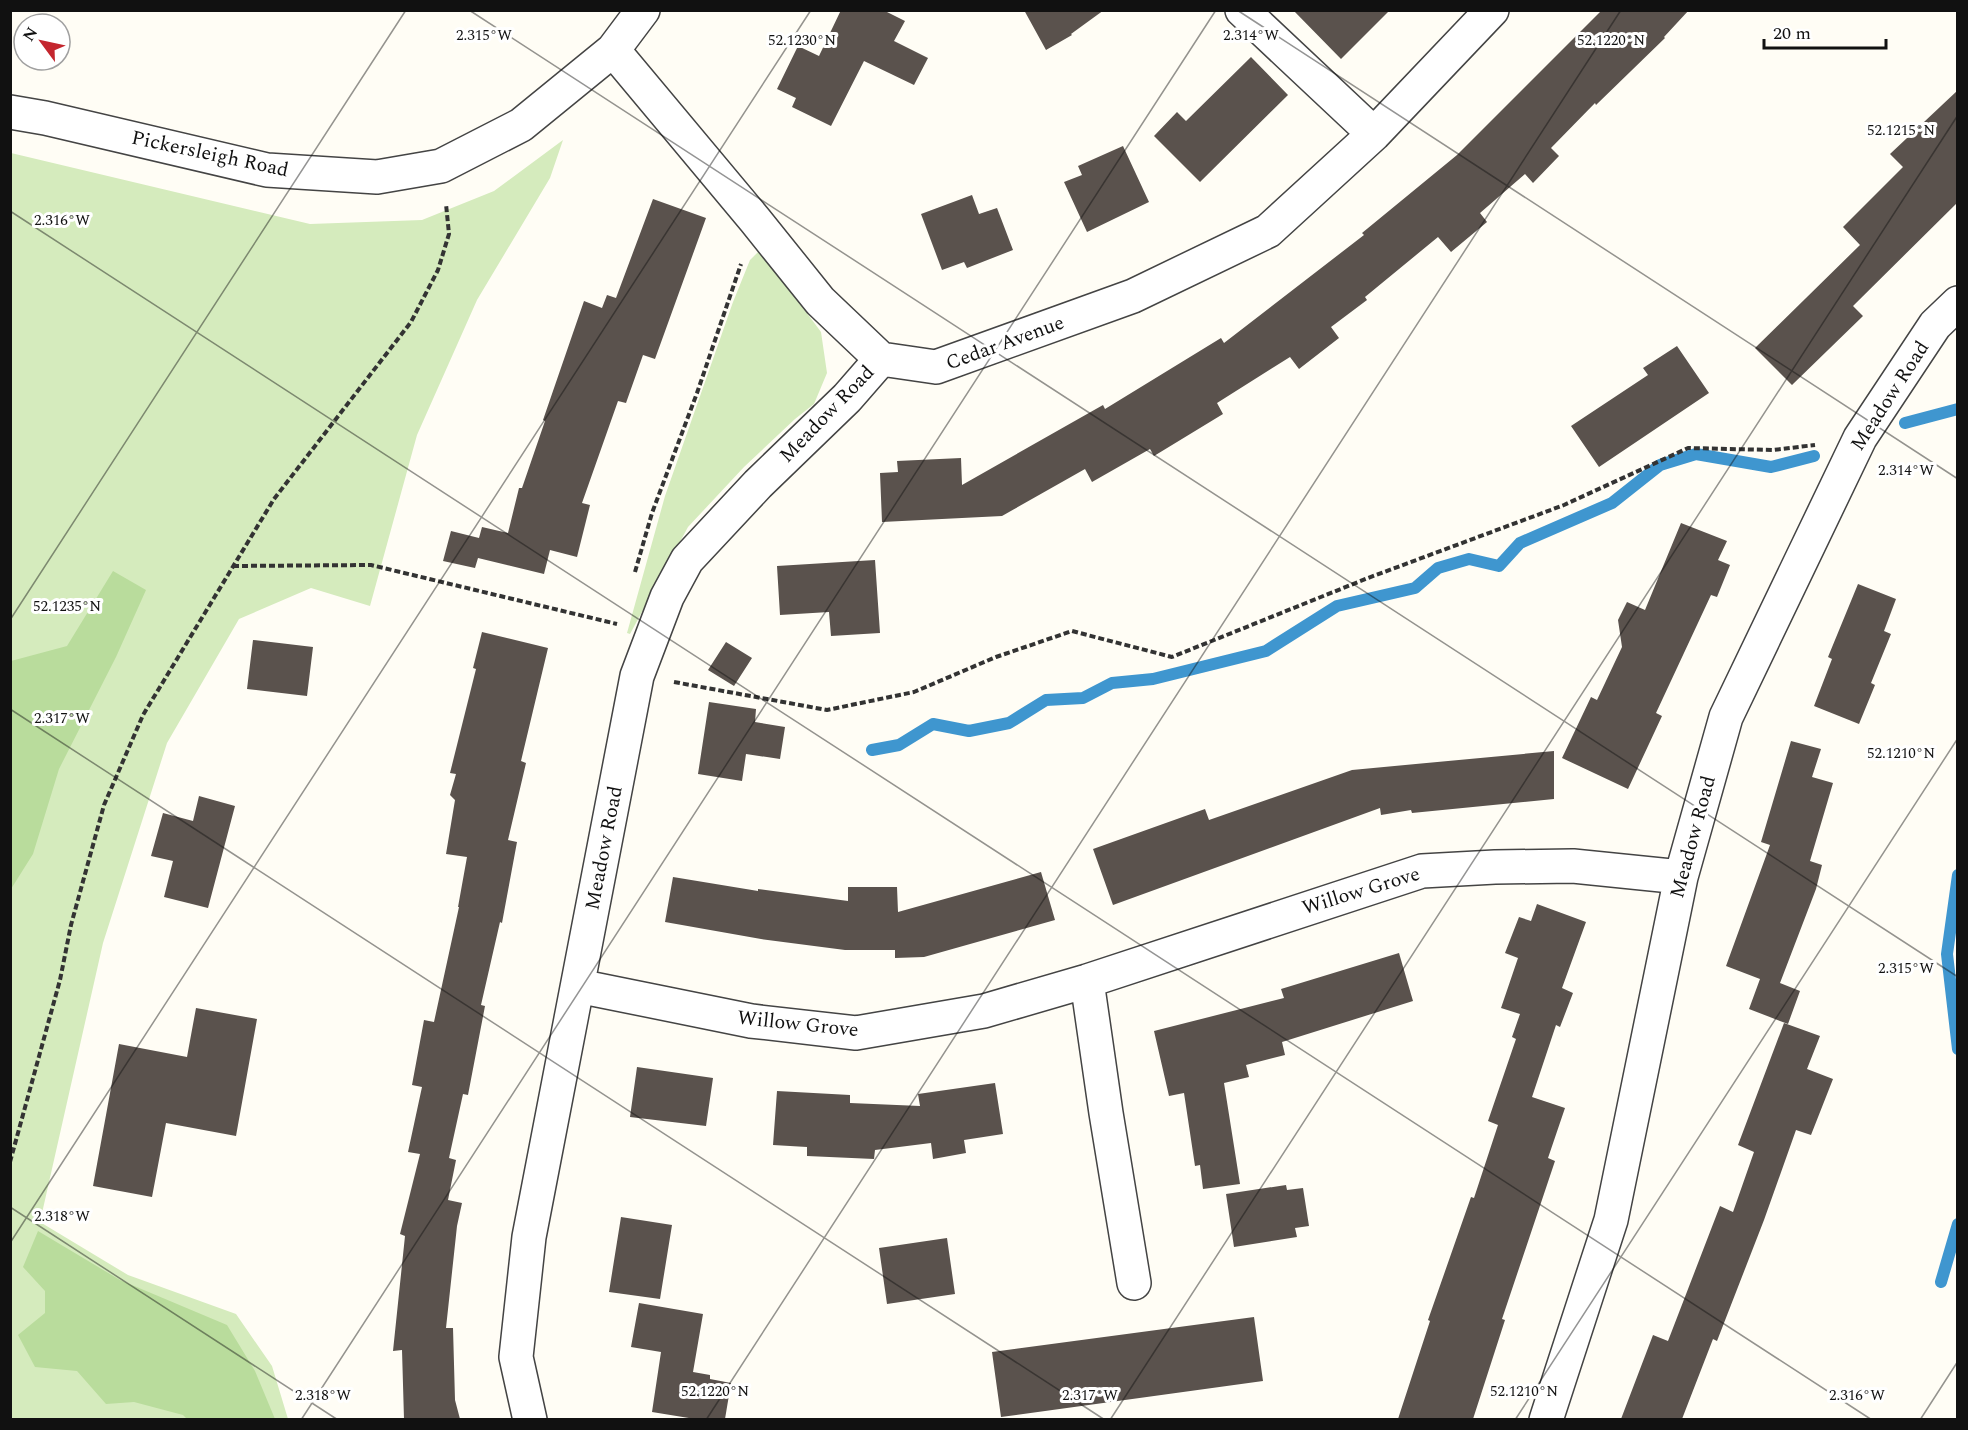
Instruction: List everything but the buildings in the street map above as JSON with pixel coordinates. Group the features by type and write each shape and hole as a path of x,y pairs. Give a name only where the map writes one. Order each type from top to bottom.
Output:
{"street":[{"name":"Pickersleigh Road","path":"10,112 45,118 267,170 377,177 441,166 522,125 613,50 643,10"},
{"path":"1242,10 1374,134"},
{"name":"Cedar Avenue","path":"881,359 936,368 1133,296 1268,231 1374,134 1492,10"},
{"path":"613,50 820,301 881,359"},
{"name":"Meadow Road","path":"1546,1419 1611,1220 1681,877 1726,717 1860,438 1935,326 1958,303"},
{"name":"Meadow Road","path":"531,1419 516,1357 531,1226 637,676 667,597 687,560 758,484 847,398 881,359"},
{"name":"Willow Grove","path":"578,986 751,1022 856,1033 984,1011 1088,981 1422,871 1573,866 1681,877"},
{"path":"1088,981 1106,1113 1134,1283"}],"path":[{"path":"10,1162 60,980 71,925 104,806 143,715 274,499 411,322 438,270 449,234 441,166"},
{"path":"634,576 652,513 697,393 755,220"},
{"path":"637,676 827,710 914,692 996,657 1072,631 1172,657 1368,578 1564,506 1688,448 1773,450 1860,438"},
{"path":"233,566 371,565 620,625 622,618"}],"green space":[{"path":"563,140 550,178 477,300 417,435 370,606 311,588 239,619 167,743 103,943 40,1222 128,1275 236,1314 272,1366 288,1419 11,1420 11,153 310,224 422,220 494,191"},
{"path":"760,250 821,332 827,373 814,404 744,467 688,527 630,634 627,633 665,496 733,302 750,260"},
{"path":"113,571 146,590 116,657 59,769 33,854 11,889 11,661 67,646"},
{"path":"38,1231 120,1280 227,1325 255,1371 275,1419 187,1419 183,1415 134,1402 106,1404 77,1371 35,1367 18,1335 45,1313 45,1291 23,1267"}],"waterway":[{"path":"1905,423 1958,409"},
{"path":"872,750 899,745 933,724 969,731 1009,723 1046,700 1083,698 1112,683 1153,679 1266,651 1337,606 1415,588 1438,568 1469,559 1499,566 1520,543 1612,503 1660,465 1696,454 1771,467 1814,456"},
{"path":"1958,875 1947,954 1958,1049"},
{"path":"1941,1282 1958,1224"}]}
